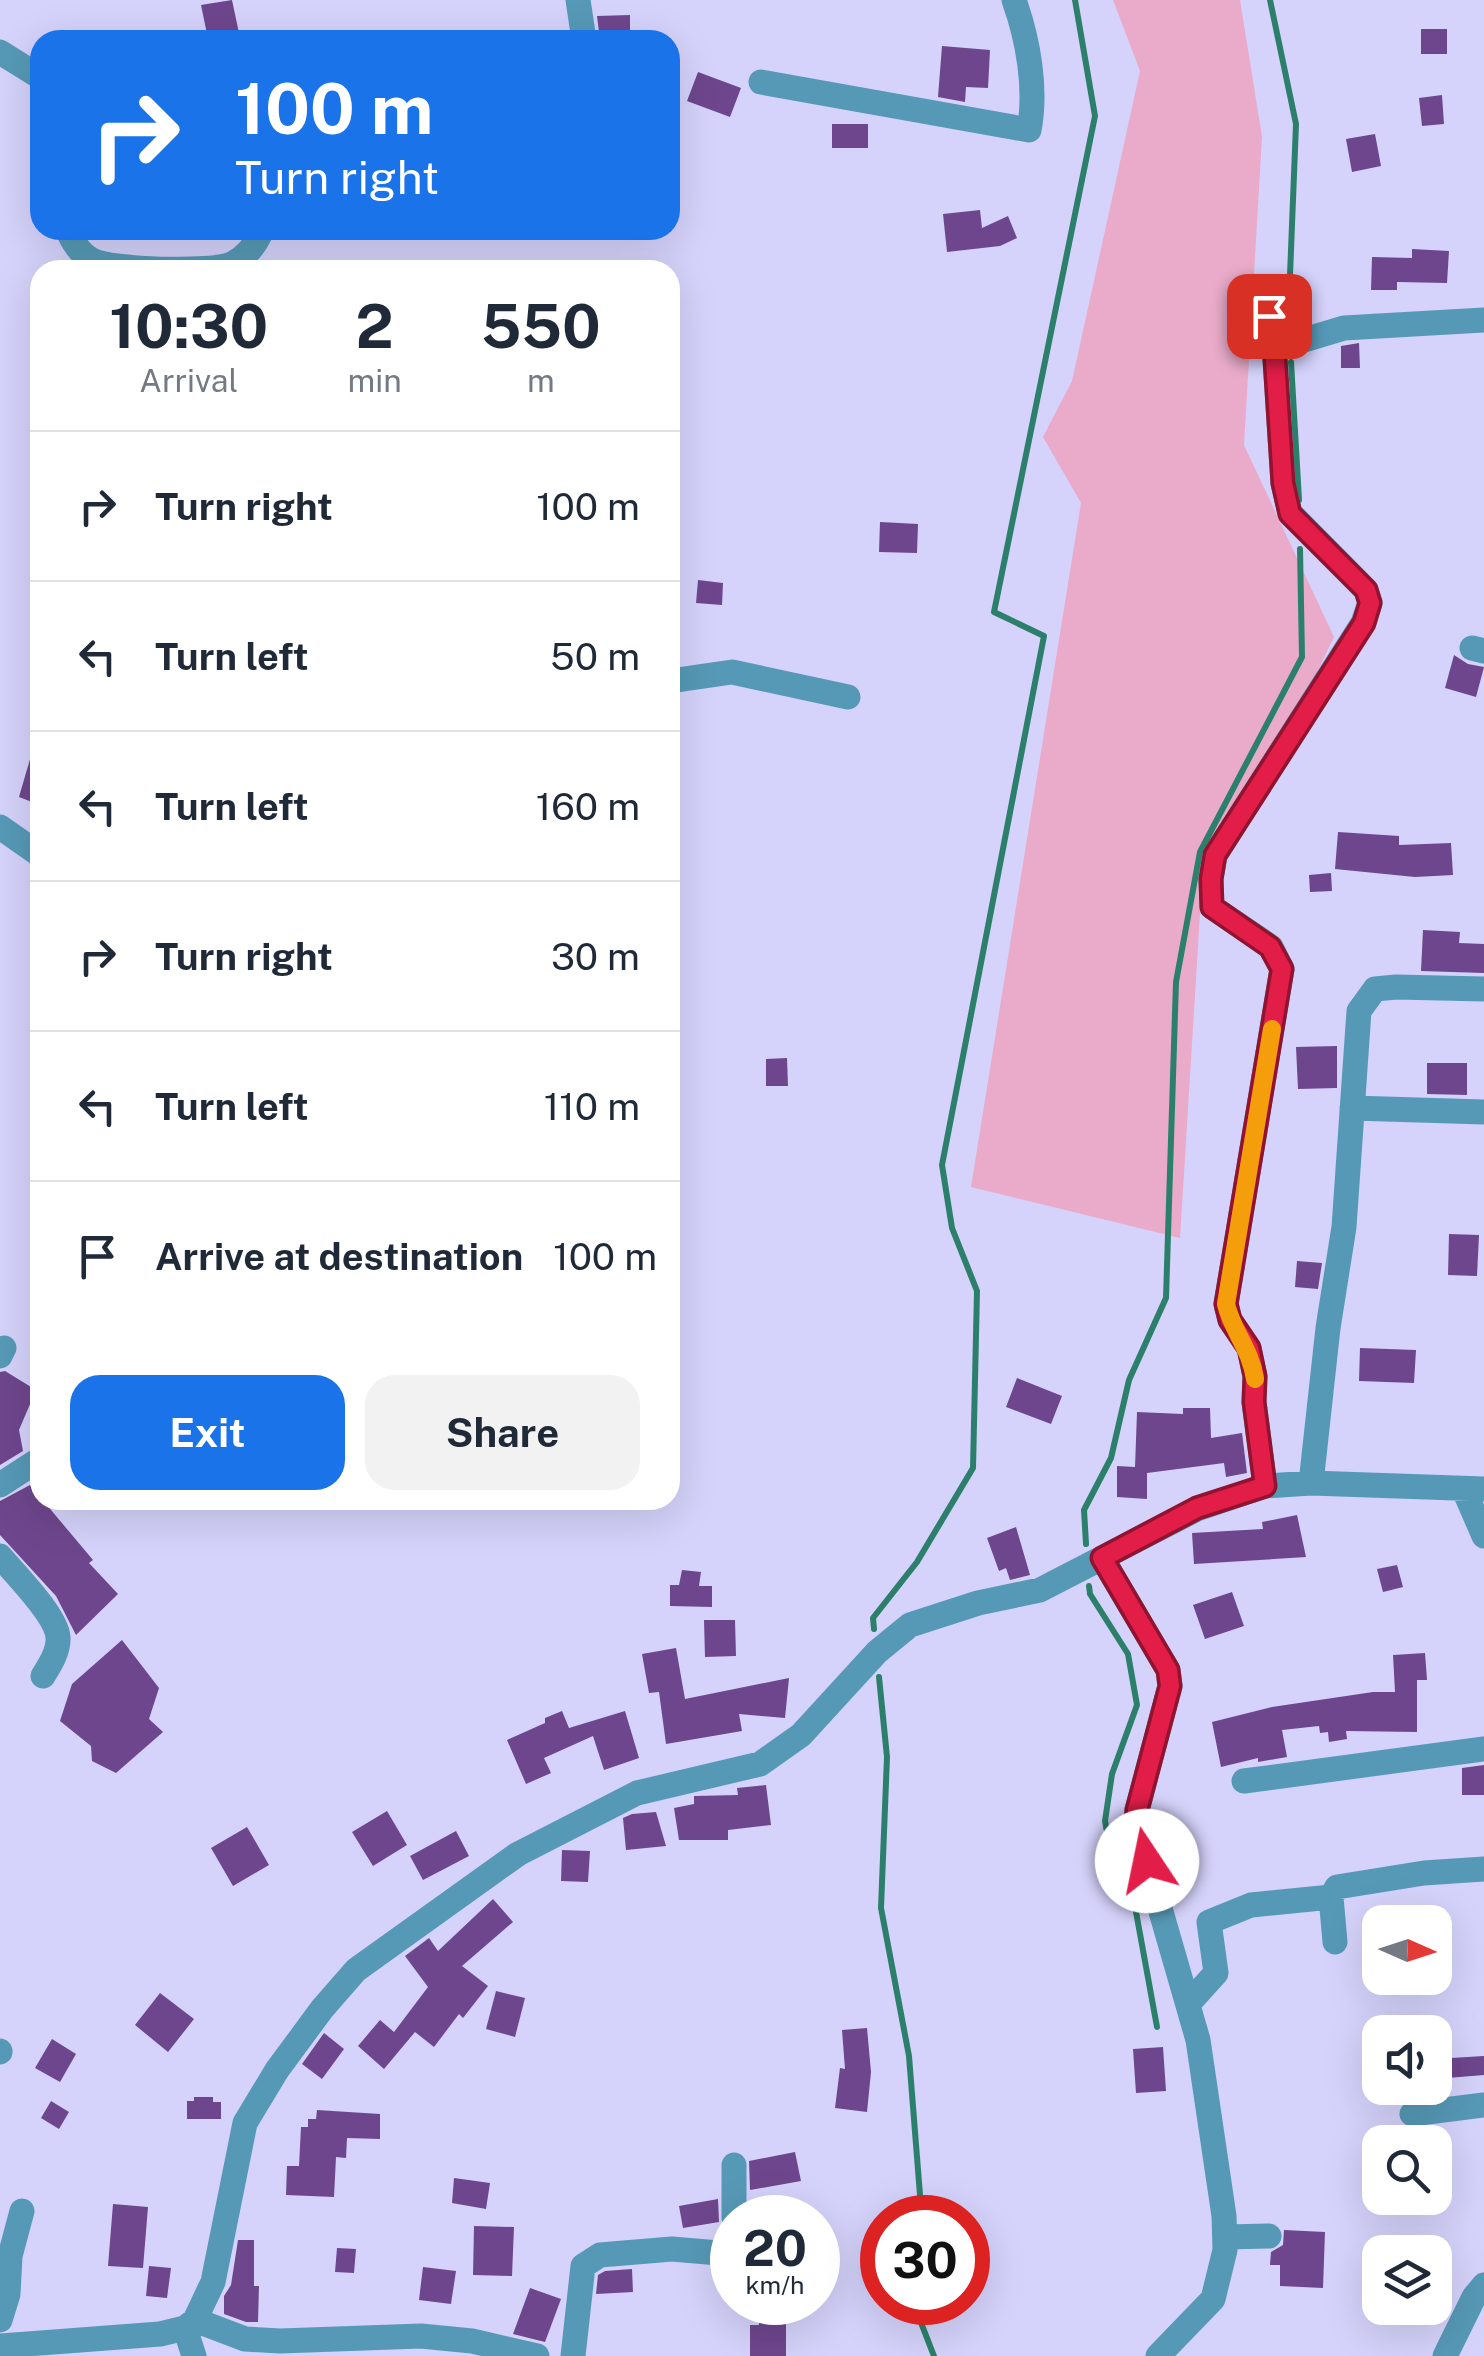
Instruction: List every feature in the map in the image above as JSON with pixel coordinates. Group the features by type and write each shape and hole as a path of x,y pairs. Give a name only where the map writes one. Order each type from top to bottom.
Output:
{"street":[{"path":"578,0 582,30"},
{"path":"761,82 1028,130 1032,115 1027,50 1014,0"},
{"path":"0,52 30,72"},
{"path":"70,240 92,260"},
{"path":"237,260 258,240"},
{"path":"1265,1486 1249,1348 1230,1320 1226,1304 1282,969 1270,947 1212,907 1211,879 1215,855 1364,623 1370,603 1366,590 1290,514 1283,483 1269,316"},
{"path":"1274,344 1294,343 1344,328 1484,320"},
{"path":"680,680 732,672 848,697"},
{"path":"0,828 30,848"},
{"path":"1312,1483 1328,1328 1344,1227 1359,1010 1376,989 1484,989"},
{"path":"1352,1108 1484,1112"},
{"path":"0,1485 30,1466"},
{"path":"194,2356 190,2324 213,2282 244,2123 288,2054 356,1970 518,1854 637,1794 760,1764 801,1735 877,1652 910,1626 978,1604 1040,1590 1197,1508 1265,1486 1312,1483 1474,1490 1484,1536"},
{"path":"0,1556 52,1620 58,1637 44,1676"},
{"path":"1102,1558 1168,1670 1170,1686 1136,1826 1198,2040 1225,2250 1213,2300 1158,2356"},
{"path":"1244,1781 1484,1749"},
{"path":"1336,1942 1331,1897 1336,1887 1484,1868"},
{"path":"1188,2004 1216,1974 1209,1922 1251,1905 1331,1897"},
{"path":"1412,2114 1484,2105"},
{"path":"734,2166 734,2195"},
{"path":"0,2320 22,2212"},
{"path":"1224,2237 1270,2236"},
{"path":"573,2356 583,2266 590,2259 600,2254 672,2249 710,2252"},
{"path":"1445,2356 1484,2284"},
{"path":"0,2346 160,2334 190,2324 245,2338 280,2341 421,2336 472,2349 538,2356"}],"shaded area":[{"path":"1113,0 1240,0 1262,137 1244,445 1334,637 1200,914 1180,1238 971,1187 1081,503 1043,437 1072,381 1140,71"}],"building":[{"path":"232,0 238,30 206,30 201,5"},
{"path":"630,15 630,30 599,30 597,16"},
{"path":"1421,29 1447,29 1447,54 1421,54"},
{"path":"942,46 990,50 988,88 966,87 965,102 938,97"},
{"path":"698,72 741,88 730,117 687,101"},
{"path":"1442,95 1444,124 1422,126 1419,98"},
{"path":"832,124 868,124 868,148 832,148"},
{"path":"1375,134 1381,166 1352,172 1346,139"},
{"path":"980,210 982,228 1008,216 1017,238 1000,246 947,252 943,214"},
{"path":"1412,249 1449,251 1447,283 1397,282 1397,290 1371,290 1372,257 1412,258"},
{"path":"1359,343 1360,368 1341,368 1341,346"},
{"path":"880,522 918,524 917,553 879,552"},
{"path":"698,580 723,583 722,605 696,603"},
{"path":"1454,655 1468,664 1484,667 1476,697 1445,688"},
{"path":"30,759 30,801 19,797"},
{"path":"1338,832 1399,836 1399,845 1451,843 1453,875 1415,877 1335,869"},
{"path":"1331,873 1332,891 1310,892 1309,875"},
{"path":"1423,930 1460,932 1459,943 1484,944 1484,973 1421,971"},
{"path":"1337,1046 1337,1088 1298,1089 1296,1047"},
{"path":"787,1058 788,1086 766,1086 766,1059"},
{"path":"1427,1063 1467,1063 1467,1095 1427,1094"},
{"path":"1449,1234 1479,1235 1477,1276 1448,1275"},
{"path":"1297,1261 1322,1263 1318,1289 1295,1287"},
{"path":"1360,1348 1416,1350 1414,1383 1359,1381"},
{"path":"5,1371 30,1386 30,1404 19,1430 23,1451 0,1465 0,1372"},
{"path":"1017,1378 1062,1396 1051,1424 1006,1407"},
{"path":"1183,1408 1210,1408 1211,1438 1242,1433 1247,1473 1226,1477 1224,1463 1147,1473 1147,1499 1117,1497 1117,1466 1135,1467 1137,1412 1183,1414"},
{"path":"30,1485 30,1510 51,1510 93,1560 89,1563 118,1594 76,1635 56,1596 0,1535 0,1501"},
{"path":"1297,1515 1306,1557 1194,1564 1192,1533 1263,1529 1262,1522"},
{"path":"1016,1527 1030,1575 1010,1580 1006,1568 999,1571 987,1538"},
{"path":"1397,1565 1403,1587 1383,1592 1377,1569"},
{"path":"682,1570 701,1572 699,1586 712,1586 712,1607 670,1606 670,1585 679,1585"},
{"path":"1232,1592 1244,1626 1205,1639 1193,1605"},
{"path":"704,1620 735,1620 736,1656 705,1657"},
{"path":"122,1640 159,1688 149,1719 163,1732 116,1773 92,1761 91,1746 60,1721 72,1684"},
{"path":"676,1648 685,1699 789,1678 785,1718 739,1714 742,1731 666,1744 659,1692 649,1693 642,1654"},
{"path":"1425,1653 1427,1680 1417,1680 1417,1732 1346,1731 1347,1739 1329,1742 1328,1732 1320,1733 1319,1726 1282,1730 1287,1757 1258,1762 1258,1758 1221,1767 1212,1722 1272,1707 1395,1692 1393,1655"},
{"path":"562,1711 569,1728 625,1711 639,1758 604,1770 593,1736 544,1758 551,1773 526,1784 507,1740"},
{"path":"1484,1765 1484,1795 1462,1795 1462,1768"},
{"path":"766,1785 771,1825 728,1830 728,1840 679,1840 674,1808 694,1804 694,1796 738,1795 737,1788"},
{"path":"387,1811 407,1845 373,1866 352,1832"},
{"path":"656,1812 666,1846 626,1850 623,1818"},
{"path":"247,1827 269,1865 233,1886 211,1848"},
{"path":"456,1831 469,1856 423,1880 410,1856"},
{"path":"562,1850 590,1851 588,1882 561,1881"},
{"path":"493,1899 513,1922 462,1966 488,1986 463,2018 459,2014 434,2047 415,2032 384,2069 358,2046 380,2020 394,2032 428,1987 405,1956 429,1938 438,1951"},
{"path":"496,1991 525,1998 515,2037 486,2029"},
{"path":"160,1993 194,2019 168,2052 135,2025"},
{"path":"867,2028 871,2072 867,2112 835,2108 840,2068 845,2069 842,2030"},
{"path":"324,2033 344,2049 322,2079 302,2064"},
{"path":"52,2039 76,2054 60,2082 35,2068"},
{"path":"1163,2047 1166,2091 1136,2093 1133,2049"},
{"path":"1484,2056 1484,2075 1452,2078 1452,2058"},
{"path":"194,2097 213,2097 213,2102 221,2102 221,2119 187,2119 187,2101 194,2101"},
{"path":"51,2101 69,2112 59,2129 41,2118"},
{"path":"317,2110 380,2114 380,2139 347,2138 346,2158 336,2157 334,2197 286,2195 287,2166 299,2166 301,2127 308,2127 308,2119 316,2119"},
{"path":"795,2152 801,2181 750,2190 749,2161"},
{"path":"454,2178 490,2183 486,2209 452,2203"},
{"path":"710,2200 710,2224 683,2228 679,2206"},
{"path":"113,2204 148,2207 143,2268 108,2266"},
{"path":"474,2226 514,2227 512,2276 473,2275"},
{"path":"1284,2230 1325,2232 1323,2288 1280,2286 1280,2265 1270,2265 1271,2252 1283,2245"},
{"path":"238,2240 254,2240 258,2322 224,2314 224,2296 231,2285"},
{"path":"337,2248 356,2249 354,2273 335,2272"},
{"path":"149,2266 171,2268 167,2298 146,2296"},
{"path":"423,2267 456,2271 451,2304 419,2300"},
{"path":"632,2269 633,2292 596,2294 598,2275"},
{"path":"530,2288 561,2299 545,2342 513,2334"},
{"path":"750,2325 786,2325 786,2356 750,2356"}],"waterway":[{"path":"874,1629 873,1618 917,1562 973,1468 977,1291 952,1228 942,1165 1044,636 994,612 1095,116 1075,0"},
{"path":"1270,0 1296,124 1288,326"},
{"path":"1291,362 1299,500"},
{"path":"1086,1544 1084,1510 1111,1458 1129,1380 1166,1298 1176,982 1200,852 1302,657 1300,549"},
{"path":"1089,1586 1090,1594 1128,1654 1137,1705 1112,1774 1105,1821 1112,1858 1132,1890 1157,2027"},
{"path":"879,1677 887,1757 881,1908 909,2056 920,2195"},
{"path":"922,2325 934,2356"}],"slow traffic":[{"path":"1255,1379 1249,1348 1230,1320 1226,1304 1272,1029"}],"route":[{"path":"1147,1861 1136,1826 1137,1810 1170,1686 1168,1670 1102,1558 1197,1508 1265,1486 1254,1402 1255,1376 1249,1348 1230,1320 1226,1304 1282,969 1270,947 1212,907 1215,855 1364,623 1370,603 1366,590 1290,514 1283,483 1269,316"}]}
